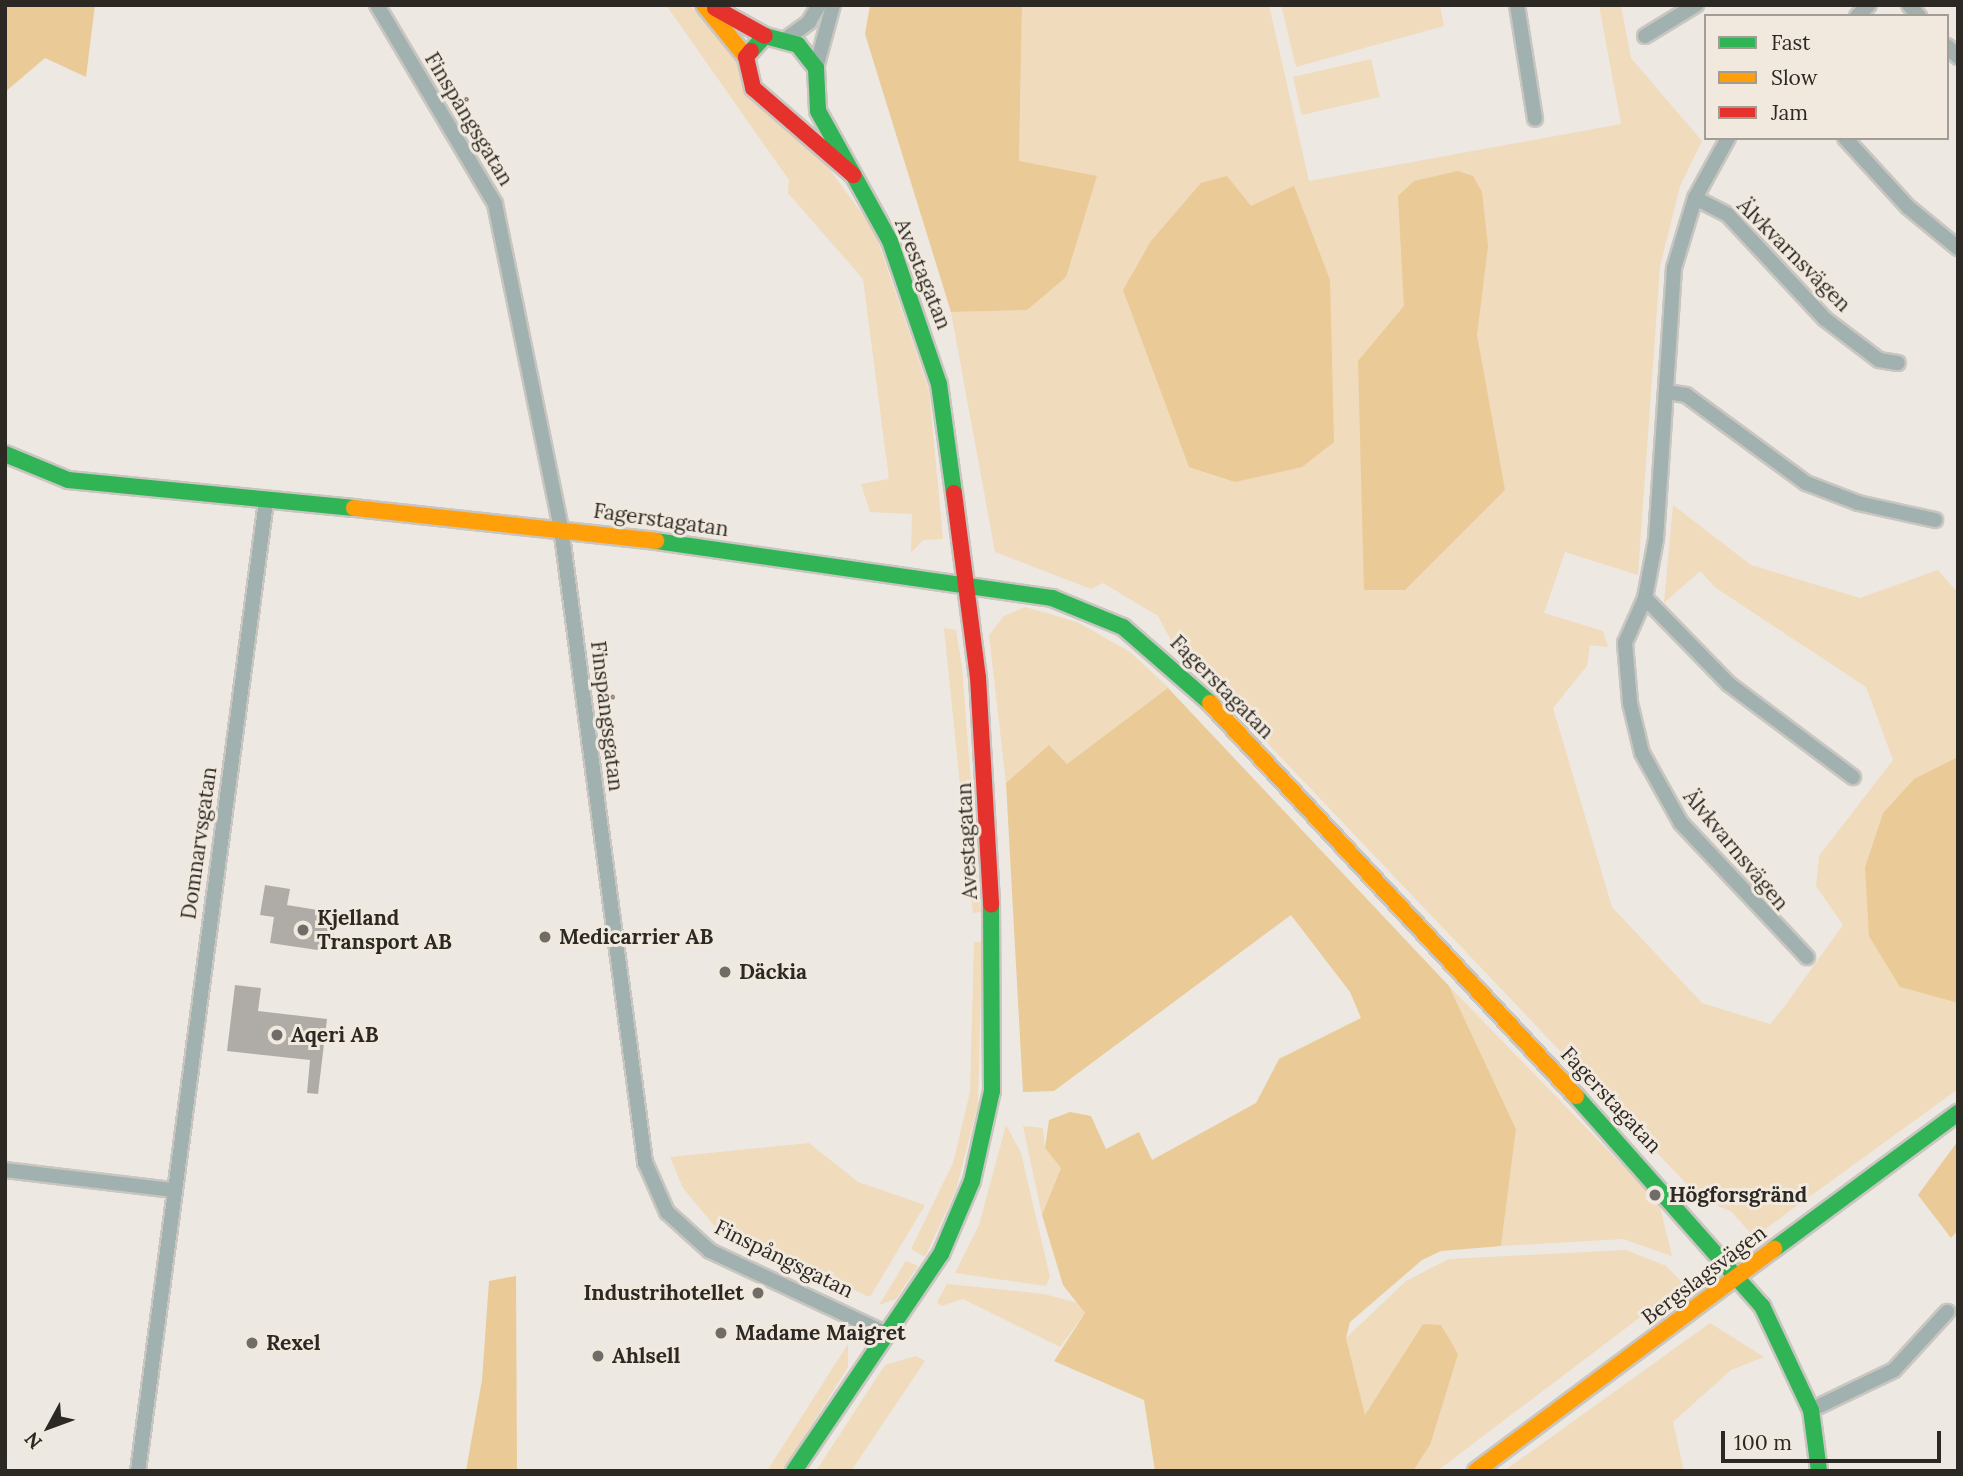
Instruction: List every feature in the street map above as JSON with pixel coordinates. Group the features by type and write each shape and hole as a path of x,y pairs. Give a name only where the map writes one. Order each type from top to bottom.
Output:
{"street":[{"name":"Finspångsgatan","path":"377,5 495,204 561,528 646,1163 667,1212 710,1251 885,1333"},
{"path":"704,5 746,57 765,36"},
{"path":"710,5 765,36 786,38 816,68"},
{"path":"786,38 809,22 819,5"},
{"name":"Avestagatan","path":"794,1471 941,1254 972,1181 992,1091 995,966 967,582 948,433 930,348 890,241 818,111 814,91 816,68 833,5"},
{"path":"1517,5 1535,119"},
{"path":"1645,36 1696,5"},
{"name":"Avestagatan","path":"746,57 753,88 853,175"},
{"path":"778,110 814,91"},
{"name":"Älvkvarnsvägen","path":"1727,140 1695,198 1674,268 1656,540 1645,598 1625,643 1630,703 1656,785 1714,863 1807,957"},
{"path":"1847,140 1908,207 1958,248"},
{"name":"Älvkvarnsvägen","path":"1695,198 1728,215 1825,319 1879,360 1898,363"},
{"path":"1667,392 1686,394 1806,482 1858,503 1936,520"},
{"name":"Fagerstagatan","path":"5,454 68,480 561,528 967,582 1097,614 1185,675 1662,1186 1764,1310 1811,1409 1819,1471"},
{"name":"Domnarvsgatan","path":"138,1471 173,1190 267,501"},
{"path":"1645,598 1729,684 1853,777"},
{"name":"Bergslagsvägen","path":"1476,1471 1958,1113"},
{"path":"5,1170 173,1190"},
{"path":"1811,1409 1894,1370 1947,1312"}],"shaded area":[{"path":"5,5 95,5 86,77 45,58 5,92"},
{"path":"666,5 688,5 730,41 750,99 811,144 874,230 929,390 943,539 923,540 911,553 912,514 870,512 861,484 889,479 863,279 788,193 789,180"},
{"path":"870,5 1022,5 1019,161 1097,176 1066,277 1027,310 951,312 865,34"},
{"path":"1022,5 1269,5 1309,181 1621,124 1599,5 1621,5 1631,58 1702,141 1680,186 1660,266 1638,575 1565,552 1544,613 1603,631 1608,647 1590,645 1587,666 1553,708 1612,907 1702,1003 1770,1024 1784,1007 1843,925 1816,886 1819,856 1893,760 1866,687 1716,588 1700,571 1664,603 1673,505 1751,565 1860,598 1938,570 1958,593 1958,757 1914,779 1883,813 1865,867 1900,987 1958,1003 1958,1089 1754,1237 1732,1212 1700,1198 1173,644 1158,616 1103,583 1091,589 995,552 951,312 1027,310 1097,177 1019,161"},
{"path":"1281,5 1440,5 1444,26 1296,67"},
{"path":"1371,59 1380,97 1302,115 1293,77"},
{"path":"1458,171 1473,176 1482,192 1488,246 1477,335 1505,490 1405,590 1364,590 1358,361 1404,306 1398,196 1414,181"},
{"path":"1227,176 1251,206 1294,186 1330,280 1334,442 1302,467 1235,482 1189,467 1123,290 1151,241 1201,183"},
{"path":"1025,607 1077,622 1130,652 1169,688 1067,764 1049,745 1006,783 989,635 1004,616"},
{"path":"944,628 956,630 962,667 981,912 973,913"},
{"path":"1168,688 1449,986 1516,1129 1501,1246 1441,1251 1422,1260 1350,1322 1346,1338 1365,1415 1423,1324 1441,1325 1458,1354 1430,1445 1413,1471 1155,1471 1144,1400 1054,1361 1085,1313 1063,1285 1042,1215 1061,1168 1045,1148 1049,1120 1070,1112 1091,1116 1106,1149 1139,1132 1152,1160 1256,1103 1279,1059 1361,1018 1350,992 1291,915 1054,1091 1023,1092 1006,783 1049,745 1067,764"},
{"path":"1958,757 1958,1003 1900,987 1869,936 1865,867 1883,813 1914,779"},
{"path":"974,942 982,942 978,1105 956,1190 925,1257 911,1249 953,1163 970,1092"},
{"path":"1449,986 1659,1203 1672,1256 1623,1239 1501,1246 1516,1129"},
{"path":"1006,1125 1021,1153 1050,1277 1046,1286 955,1273 979,1225"},
{"path":"1023,1126 1043,1128 1045,1148 1061,1168 1042,1215"},
{"path":"1958,1141 1958,1230 1951,1238 1918,1195"},
{"path":"809,1143 858,1182 925,1205 870,1297 717,1229 683,1188 670,1157"},
{"path":"1626,1250 1666,1266 1684,1284 1437,1471 1413,1471 1430,1445 1423,1324 1365,1416 1346,1338 1406,1281 1449,1259"},
{"path":"906,1261 918,1266 896,1299 879,1305"},
{"path":"516,1276 517,1471 466,1471 482,1380 489,1281"},
{"path":"947,1284 1044,1294 1077,1303 1085,1313 1060,1347 963,1299 941,1306 937,1302"},
{"path":"1710,1323 1764,1357 1731,1370 1673,1422 1684,1471 1504,1471"},
{"path":"848,1344 848,1367 783,1471 767,1471"},
{"path":"916,1356 925,1361 851,1471 816,1471 885,1365"}],"building":[{"name":"Kjelland Transport AB","path":"265,885 290,889 287,905 336,913 331,952 270,943 274,917 260,915"},
{"name":"Aqeri AB","path":"235,985 261,988 258,1011 327,1019 318,1094 307,1093 310,1060 227,1051"}],"traffic: fast":[{"path":"751,51 765,36 798,45 816,68 818,111 890,241 939,384 954,493"},
{"path":"5,454 68,480 354,508"},
{"path":"656,541 1052,598 1123,627 1210,703"},
{"path":"794,1471 941,1254 972,1181 992,1091 991,905"},
{"path":"1576,1096 1762,1306 1811,1410 1819,1471"},
{"path":"1774,1249 1958,1113"}],"traffic: slow":[{"path":"704,5 746,57"},
{"path":"354,508 656,541"},
{"path":"1210,703 1576,1096"},
{"path":"1476,1471 1774,1249"}],"traffic: jam":[{"path":"715,8 765,36"},
{"path":"751,51 746,57 753,88 853,175"},
{"path":"954,493 978,677 991,905"}],"place":[{"name":"Kjelland Transport AB","path":"303,930"},
{"name":"Medicarrier AB","path":"545,937"},
{"name":"Däckia","path":"725,972"},
{"name":"Aqeri AB","path":"277,1035"},
{"name":"Högforsgränd","path":"1655,1195"},
{"name":"Industrihotellet","path":"758,1293"},
{"name":"Madame Maigret","path":"721,1333"},
{"name":"Rexel","path":"252,1343"},
{"name":"Ahlsell","path":"598,1356"}]}
